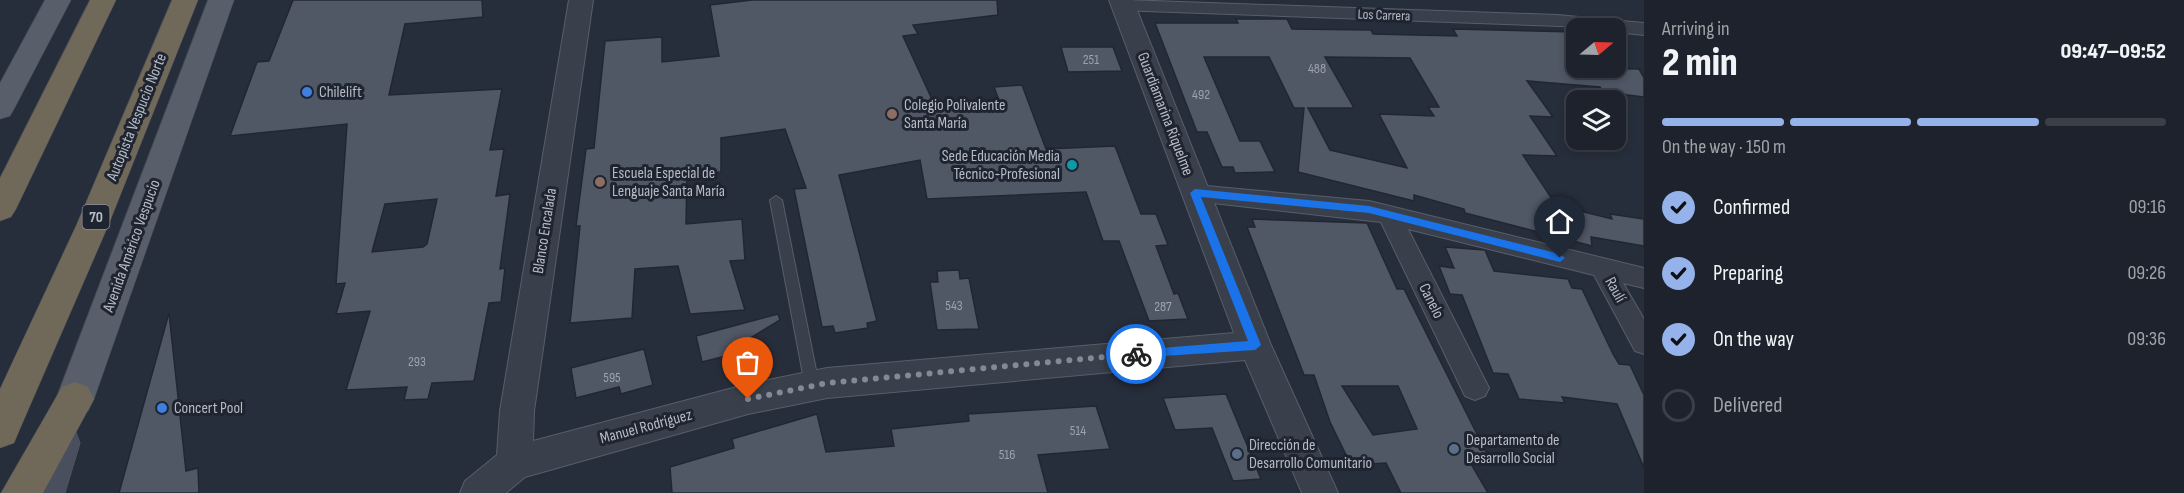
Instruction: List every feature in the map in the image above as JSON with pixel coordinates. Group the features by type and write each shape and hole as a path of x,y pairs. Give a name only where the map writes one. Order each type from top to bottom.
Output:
{"highway":[{"path":"0,209 103,0"},
{"name":"Autopista Vespucio Norte","path":"0,431 92,226 184,0"},
{"path":"21,493 75,399"}],"main road":[{"path":"0,109 58,0"},
{"name":"Avenida Américo Vespucio","path":"45,493 75,399 221,0"}],"street":[{"name":"Blanco Encalada","path":"515,463 517,411 581,0"},
{"name":"Los Carrera","path":"1122,3 1557,21 1644,29"},
{"name":"Guardiamarina Riquelme","path":"1122,3 1255,345 1320,493"},
{"path":"1195,193 1287,201 1389,214 1644,278"},
{"name":"Canelo","path":"1389,214 1475,388"},
{"name":"Raulí","path":"1603,269 1644,343"},
{"name":"Manuel Rodríguez","path":"478,493 515,463 748,399 812,385 1086,358 1255,345"}],"lane":[{"path":"776,200 812,385"}],"building":[{"path":"293,0 482,0 483,17 405,24 389,95 502,89 490,150 504,149 496,196 510,194 500,269 505,268 501,302 489,303 474,381 432,383 428,399 404,400 407,387 346,390 370,311 336,314 345,283 336,284 347,124 230,136 257,62 269,61","holes":["437,199 427,244 423,247 372,252 385,204"]},
{"path":"752,0 997,0 998,15 913,25 918,34 903,36 936,108 1000,103 994,87 1022,85 1046,149 1115,146 1141,214 1156,214 1168,245 1156,246 1174,294 1178,293 1188,319 1149,321 1119,241 1103,241 1086,192 927,199 920,160 839,175 877,321 867,323 868,328 835,333 833,326 822,327 794,189 806,188 785,129 721,138 721,172 687,174 686,224 742,219 745,260 730,261 745,310 690,314 678,266 635,269 632,318 570,323 580,226 576,226 586,149 594,148 605,41 662,37 662,62 719,56 710,5"},
{"path":"1236,19 1287,19 1292,29 1371,30 1373,34 1457,36 1453,29 1566,32 1566,78 1626,78 1626,69 1639,69 1644,78 1644,97 1626,95 1626,90 1602,90 1600,87 1527,81 1553,117 1530,116 1557,156 1523,155 1556,205 1612,219 1610,214 1644,219 1644,246 1591,237 1592,246 1465,213 1464,209 1414,195 1414,201 1298,172 1304,108 1294,108 1269,57 1204,57 1240,141 1260,141 1275,172 1235,173 1233,167 1222,167 1207,132 1197,132 1155,23 1238,23","holes":["1325,57 1410,58 1439,107 1428,107 1434,116 1379,114 1407,168 1330,150 1308,108 1354,108"]},
{"path":"1061,47 1113,47 1122,71 1068,72"},
{"path":"1252,219 1367,223 1397,289 1404,289 1491,462 1471,464 1488,493 1401,493 1386,463 1351,465 1330,422 1314,375 1304,375 1247,227 1255,227","holes":["1342,386 1398,386 1417,429 1373,435"]},
{"path":"1445,247 1485,250 1494,271 1568,279 1572,288 1582,289 1613,354 1619,364 1630,365 1644,395 1644,468 1617,404 1562,397 1565,403 1519,399 1508,374 1493,373 1462,295 1450,294 1439,266 1454,268"},
{"path":"959,270 960,279 969,278 979,329 937,330 930,282 938,282 937,271"},
{"name":"Concert Pool","path":"169,313 186,471 198,468 199,493 119,493"},
{"path":"778,314 780,320 729,351 730,355 702,362 696,336"},
{"path":"644,349 653,385 621,394 619,387 576,398 571,368"},
{"name":"Dirección de Desarrollo Comunitario","path":"1226,394 1261,479 1233,481 1212,428 1175,430 1163,398"},
{"path":"1096,406 1110,449 1038,455 1048,493 672,493 670,467 734,448 732,439 817,414 826,452 894,446 891,429 969,421 968,414"}],"way so far":[{"path":"748,399 827,383 1136,354"}],"place":[{"name":"Chilelift","path":"307,92"},
{"name":"Colegio Polivalente Santa María","path":"892,114"},
{"name":"Sede Educación Media Técnico-Profesional","path":"1072,165"},
{"name":"Escuela Especial de Lenguaje Santa María","path":"600,182"},
{"name":"Concert Pool","path":"162,408"},
{"name":"Departamento de Desarrollo Social","path":"1454,449"},
{"name":"Dirección de Desarrollo Comunitario","path":"1237,454"}],"route":[{"path":"1136,354 1255,345 1195,193 1369,210 1560,258"}]}
